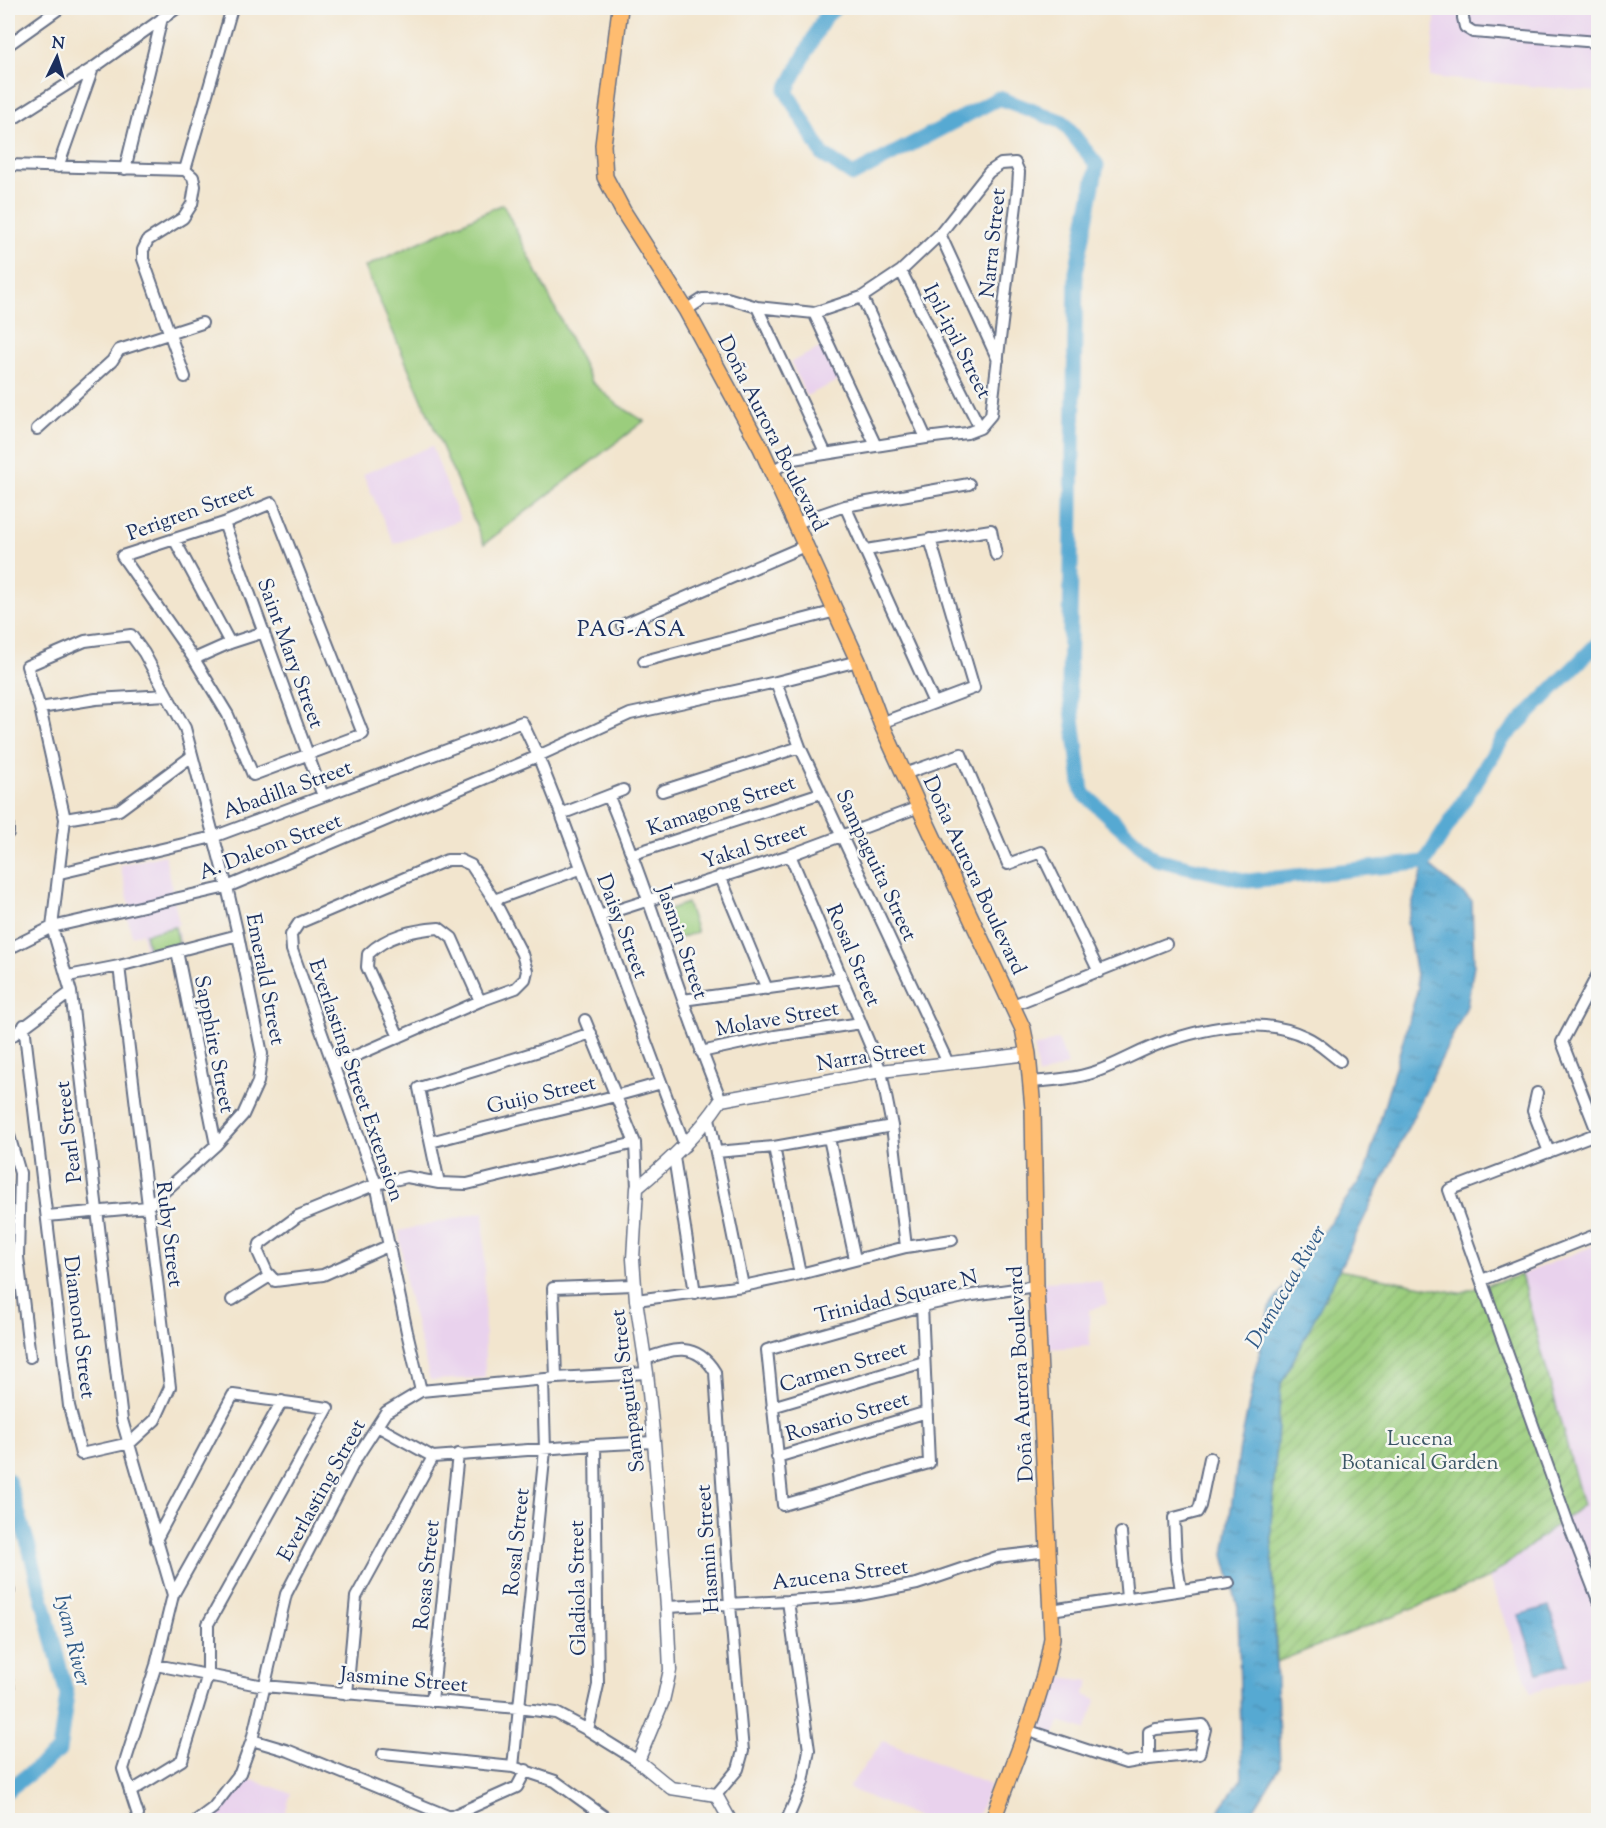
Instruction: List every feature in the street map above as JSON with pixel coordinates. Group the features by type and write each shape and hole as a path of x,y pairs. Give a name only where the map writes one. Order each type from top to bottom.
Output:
{"main road":[{"name":"Doña Aurora Boulevard","path":"620,8 603,145 605,177 622,211 686,310 772,471 837,612 881,723 961,900 1023,1029 1031,1082 1036,1286 1052,1638 1048,1666 993,1821"}],"street":[{"path":"8,45 60,8"},
{"path":"8,122 93,68 177,8"},
{"path":"184,170 232,8"},
{"path":"1463,8 1465,27 1473,32 1599,42"},
{"path":"125,169 162,18"},
{"path":"58,167 93,68"},
{"name":"Narra Street","path":"686,310 703,299 727,298 757,307 814,313 862,297 901,271 940,234 988,172 1001,164 1015,163 1018,172 1018,188 991,415 980,428"},
{"path":"8,165 184,170 193,177 195,186 192,204 183,218 148,240 142,250 143,260 185,377"},
{"path":"940,234 998,360"},
{"name":"Ipil-ipil Street","path":"901,271 980,428"},
{"path":"862,297 926,438"},
{"path":"757,307 826,454"},
{"path":"814,313 876,446"},
{"path":"38,429 112,362 119,350 202,322"},
{"path":"772,471 793,459 967,433 980,428"},
{"path":"796,523 845,506 969,484"},
{"name":"Perigren Street","path":"195,659 122,556 224,523 272,503 363,734 307,755"},
{"path":"845,506 934,703"},
{"name":"Saint Mary Street","path":"224,523 322,796"},
{"path":"866,550 991,530 996,555"},
{"path":"174,539 230,643"},
{"path":"881,723 974,688 930,539"},
{"path":"622,625 807,545"},
{"path":"644,661 837,612"},
{"path":"264,632 230,643 195,659 228,715 253,775 307,755"},
{"name":"Emerald Street","path":"27,666 85,641 130,635 144,653 185,728 238,935 262,1054 258,1082 243,1115 216,1145 147,1207"},
{"name":"A. Daleon Street","path":"8,949 52,927 227,887 538,756 630,714 776,682 858,661"},
{"name":"Pearl Street","path":"27,666 40,708 65,819 52,927 71,992 122,1420 172,1595"},
{"name":"Sampaguita Street","path":"776,682 800,747 948,1063"},
{"path":"40,708 96,699 167,695"},
{"name":"Daisy Street","path":"522,722 561,814 685,1146"},
{"name":"Abadilla Street","path":"60,873 213,837 522,722"},
{"path":"662,791 800,747"},
{"path":"904,774 961,754 1008,864 1041,852 1099,972"},
{"path":"65,819 119,810 192,756"},
{"path":"561,814 623,790"},
{"name":"Kamagong Street","path":"633,854 821,793"},
{"name":"Jasmin Street","path":"609,797 633,854 647,902 701,1052 721,1100"},
{"name":"Yakal Street","path":"599,916 790,855 919,807"},
{"path":"8,813 8,833"},
{"name":"Rosal Street","path":"790,855 881,1071 892,1126 906,1247"},
{"name":"Everlasting Street Extension","path":"421,1391 376,1184 292,950 291,935 299,923 447,860 460,860 471,865 494,900"},
{"path":"335,1065 480,1000 516,988 525,979 527,971 522,954 494,900 580,869"},
{"path":"720,876 767,989"},
{"path":"399,1037 368,967 368,954 377,946 399,935 417,930 440,928 452,938 480,1000"},
{"path":"68,976 119,966 238,935"},
{"path":"1013,1005 1166,944"},
{"name":"Sapphire Street","path":"177,951 216,1145"},
{"name":"Ruby Street","path":"81,1454 130,1443 155,1420 170,1387 119,966"},
{"path":"683,1000 842,978"},
{"path":"1596,979 1599,995"},
{"path":"1596,979 1562,1042 1598,1134 1449,1190 1568,1523 1599,1600"},
{"path":"8,1039 71,992"},
{"name":"Sampaguita Street","path":"585,1020 635,1143 637,1188 633,1242 634,1285 654,1442 670,1670 667,1687 638,1761"},
{"name":"Molave Street","path":"701,1052 775,1036 861,1023"},
{"name":"Diamond Street","path":"24,1025 69,1406 81,1454"},
{"path":"1031,1082 1072,1078 1096,1072 1166,1041 1200,1032 1246,1025 1287,1030 1307,1037 1340,1061"},
{"path":"439,1182 420,1088 539,1052 591,1033"},
{"name":"Narra Street","path":"721,1100 881,1071 1028,1054"},
{"name":"Guijo Street","path":"431,1142 503,1122 617,1097 661,1083"},
{"path":"1538,1093 1533,1111 1549,1152"},
{"path":"637,1188 685,1146 721,1100"},
{"path":"709,1118 743,1286"},
{"path":"716,1152 774,1146 892,1126"},
{"path":"8,1132 20,1173 18,1257 30,1357"},
{"path":"829,1137 855,1259"},
{"path":"390,1245 323,1275 275,1281 258,1252 260,1244 298,1216 376,1184 407,1177 467,1184 635,1143"},
{"path":"774,1146 800,1274"},
{"path":"674,1157 695,1293"},
{"path":"47,1216 147,1207"},
{"path":"1482,1280 1599,1234"},
{"path":"636,1300 743,1286 906,1247 952,1240"},
{"path":"232,1300 270,1276"},
{"path":"556,1378 553,1288 634,1285"},
{"name":"Trinidad Square N","path":"772,1407 767,1350 922,1306 973,1295 1036,1286"},
{"path":"772,1407 783,1505 929,1463 922,1306"},
{"name":"Hasmin Street","path":"644,1360 663,1352 696,1352 708,1360 715,1372 730,1605 743,1751 738,1769 716,1795"},
{"name":"Carmen Street","path":"772,1407 924,1362"},
{"name":"Everlasting Street","path":"197,1821 213,1809 240,1773 252,1740 286,1594 357,1456 386,1412 421,1391 556,1378 646,1373"},
{"name":"Rosal Street","path":"513,1767 545,1450 543,1380"},
{"path":"130,1792 182,1760 208,1674 208,1624 328,1408 232,1395 156,1540"},
{"path":"138,1815 123,1769 156,1665 172,1595 282,1401"},
{"name":"Rosario Street","path":"777,1457 927,1412"},
{"path":"377,1426 433,1457 654,1442"},
{"name":"Gladiola Street","path":"588,1730 598,1685 595,1445"},
{"name":"Rosas Street","path":"432,1701 459,1454"},
{"path":"347,1694 356,1597 433,1457"},
{"path":"1181,1590 1176,1559 1174,1518 1197,1512 1210,1458"},
{"path":"1120,1533 1127,1598"},
{"name":"Azucena Street","path":"667,1607 854,1596 917,1584 997,1557 1048,1551"},
{"path":"1051,1610 1229,1583"},
{"path":"787,1821 803,1782 809,1750 788,1601"},
{"name":"Jasmine Street","path":"156,1665 264,1686 556,1713 638,1761"},
{"path":"8,1683 8,1698"},
{"path":"1026,1730 1126,1763 1199,1754 1205,1729 1203,1725 1156,1729 1149,1732 1149,1759"},
{"path":"252,1740 289,1751 450,1817 517,1787 526,1770"},
{"path":"383,1754 526,1770 555,1781 609,1821"},
{"path":"638,1761 671,1788 716,1795 730,1821"}],"shaded area":[{"path":"1436,8 1598,8 1598,92 1430,77"},
{"path":"822,347 838,381 806,396 791,362"},
{"path":"432,446 460,520 394,544 363,474"},
{"path":"165,855 181,944 146,952 142,933 132,936 127,916 132,914 120,865"},
{"path":"1058,1039 1068,1065 1038,1076 1034,1048"},
{"path":"484,1212 485,1378 430,1380 406,1287 399,1231"},
{"path":"1598,1244 1598,1673 1531,1693 1489,1578 1583,1504 1521,1275"},
{"path":"1083,1280 1101,1282 1107,1304 1089,1310 1090,1346 1046,1349 1043,1282"},
{"path":"1053,1676 1090,1681 1084,1695 1097,1700 1085,1730 1060,1722 1054,1736 1034,1729"},
{"path":"883,1741 990,1785 976,1820 925,1820 848,1788"},
{"path":"243,1777 291,1793 283,1820 206,1820"}],"green space":[{"path":"503,204 592,382 618,405 644,421 484,544 365,267"},
{"path":"687,903 697,932 677,939 667,910"},
{"path":"175,927 179,943 149,951 145,934"},
{"name":"Lucena Botanical Garden","path":"1339,1270 1459,1293 1521,1275 1583,1505 1489,1578 1277,1662 1271,1523 1281,1384"}],"water":[{"name":"Dumacaa River","path":"1425,862 1472,901 1474,965 1467,1006 1281,1384 1271,1523 1280,1767 1247,1820 1212,1820 1242,1778 1238,1607 1224,1555 1240,1447 1269,1308 1365,1173 1418,988 1407,922"},
{"path":"1549,1606 1568,1664 1538,1673 1519,1615"}],"waterway":[{"path":"835,8 824,18 786,91 823,155 853,175 999,98 1063,122 1097,165 1076,272 1069,685 1082,792 1155,859 1248,881 1425,862"},
{"path":"1425,862 1502,740 1598,643"},
{"name":"Iyam River","path":"8,1480 29,1547 67,1695 59,1751 8,1790"}],"district":[{"name":"PAG-ASA","path":"632,628"}]}
